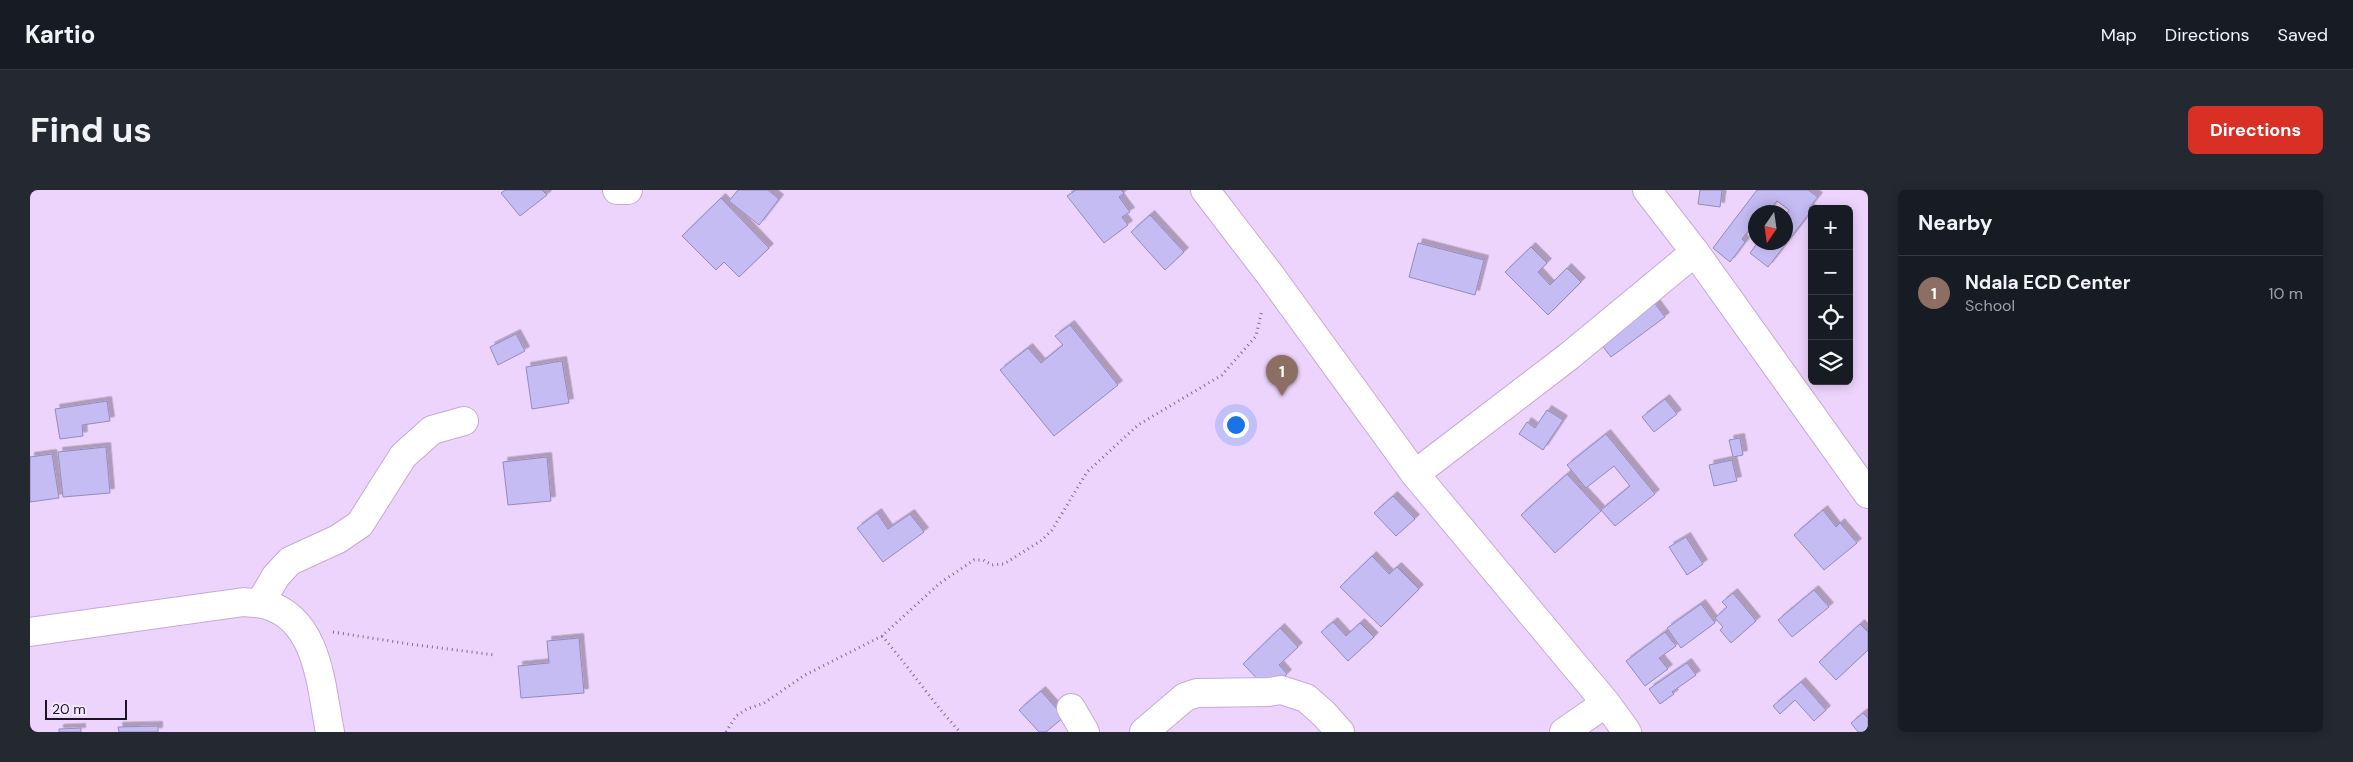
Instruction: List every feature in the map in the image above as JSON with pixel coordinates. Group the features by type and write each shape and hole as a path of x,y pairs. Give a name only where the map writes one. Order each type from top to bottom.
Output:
{"street":[{"path":"617,190 628,190"},
{"path":"1205,190 1271,276 1415,474 1606,703 1627,732"},
{"path":"1647,190 1695,252 1868,494"},
{"path":"1415,474 1568,358 1695,252"},
{"path":"260,603 276,576 290,560 338,539 360,524 403,456 432,430 464,421"},
{"path":"30,632 244,602 260,603 274,608 301,628 313,650 330,732"},
{"path":"1144,732 1185,698 1196,693 1269,692 1281,690 1306,698 1340,732"},
{"path":"1564,732 1606,703"},
{"path":"1071,708 1085,732"}],"path":[{"path":"726,732 736,716 746,709 764,703 805,675 882,636 940,583 974,560 983,560 992,565 1004,564 1042,540 1052,530 1087,472 1122,438 1138,426 1222,375 1256,336 1271,276"},
{"path":"301,628 495,655"},
{"path":"882,636 906,663 941,711 960,732"}],"building":[{"path":"505,190 542,190 547,195 520,216 501,193"},
{"path":"738,190 768,190 779,199 759,225 729,201"},
{"path":"1076,190 1121,190 1124,193 1119,197 1130,212 1122,217 1128,225 1104,243 1067,196"},
{"path":"1700,190 1722,190 1720,207 1698,204"},
{"path":"1757,190 1808,190 1818,197 1811,205 1808,205 1808,215 1793,235 1793,205 1782,205 1777,201 1774,205 1748,205 1748,231 1742,239 1745,242 1730,262 1713,248"},
{"path":"721,198 769,248 739,277 724,262 716,270 682,236"},
{"path":"1150,215 1184,252 1165,270 1131,232"},
{"path":"1418,243 1484,260 1475,295 1409,277"},
{"path":"1531,247 1547,263 1538,272 1550,285 1567,268 1581,282 1548,315 1505,272"},
{"path":"1752,250 1781,250 1768,267 1750,253"},
{"path":"1651,298 1665,317 1611,357 1588,327"},
{"path":"1070,325 1118,385 1054,436 1000,370 1028,348 1041,363 1063,345 1055,336"},
{"path":"516,334 525,351 498,365 490,347"},
{"path":"562,361 569,403 532,409 526,367"},
{"path":"1665,399 1677,414 1654,432 1642,417"},
{"path":"107,401 110,421 82,425 83,436 60,439 55,409"},
{"path":"1547,410 1563,420 1543,450 1519,434 1527,422 1535,428"},
{"path":"1606,434 1655,494 1615,526 1601,510 1630,486 1614,466 1586,488 1567,465"},
{"path":"1740,438 1743,455 1733,457 1729,440"},
{"path":"106,447 110,493 63,497 58,452"},
{"path":"52,454 59,498 30,502 30,457"},
{"path":"547,457 551,501 508,505 503,462"},
{"path":"1732,460 1737,481 1714,486 1709,465"},
{"path":"1567,474 1601,511 1555,553 1521,515"},
{"path":"1393,496 1415,519 1396,536 1374,513"},
{"path":"1823,510 1836,527 1840,523 1857,543 1824,570 1794,535"},
{"path":"877,513 888,529 910,514 924,532 883,562 857,528"},
{"path":"1686,537 1703,564 1687,575 1669,547"},
{"path":"1372,556 1389,574 1397,567 1419,589 1381,627 1340,587"},
{"path":"1814,590 1829,607 1792,637 1778,620"},
{"path":"1733,593 1756,621 1731,643 1720,630 1723,627 1715,618 1727,607 1722,602"},
{"path":"1701,604 1715,623 1681,648 1667,628"},
{"path":"1333,622 1346,636 1360,623 1374,637 1348,661 1321,632"},
{"path":"1860,624 1868,632 1868,650 1836,680 1819,662"},
{"path":"1280,628 1298,647 1279,665 1287,674 1269,691 1243,664"},
{"path":"1665,632 1676,646 1659,658 1668,669 1645,686 1626,661"},
{"path":"579,638 584,693 521,698 518,666 549,663 547,641"},
{"path":"1687,663 1696,675 1672,692 1674,694 1660,704 1649,689"},
{"path":"1801,682 1826,710 1814,721 1795,700 1780,714 1773,706"},
{"path":"1041,691 1064,717 1046,732 1039,732 1019,710"},
{"path":"1863,713 1868,718 1868,732 1858,732 1851,723"},
{"path":"158,726 158,732 119,732 118,727"},
{"path":"81,728 81,732 59,732 59,729"}],"place":[{"name":"Ndala ECD Center","path":"1282,396"}]}
